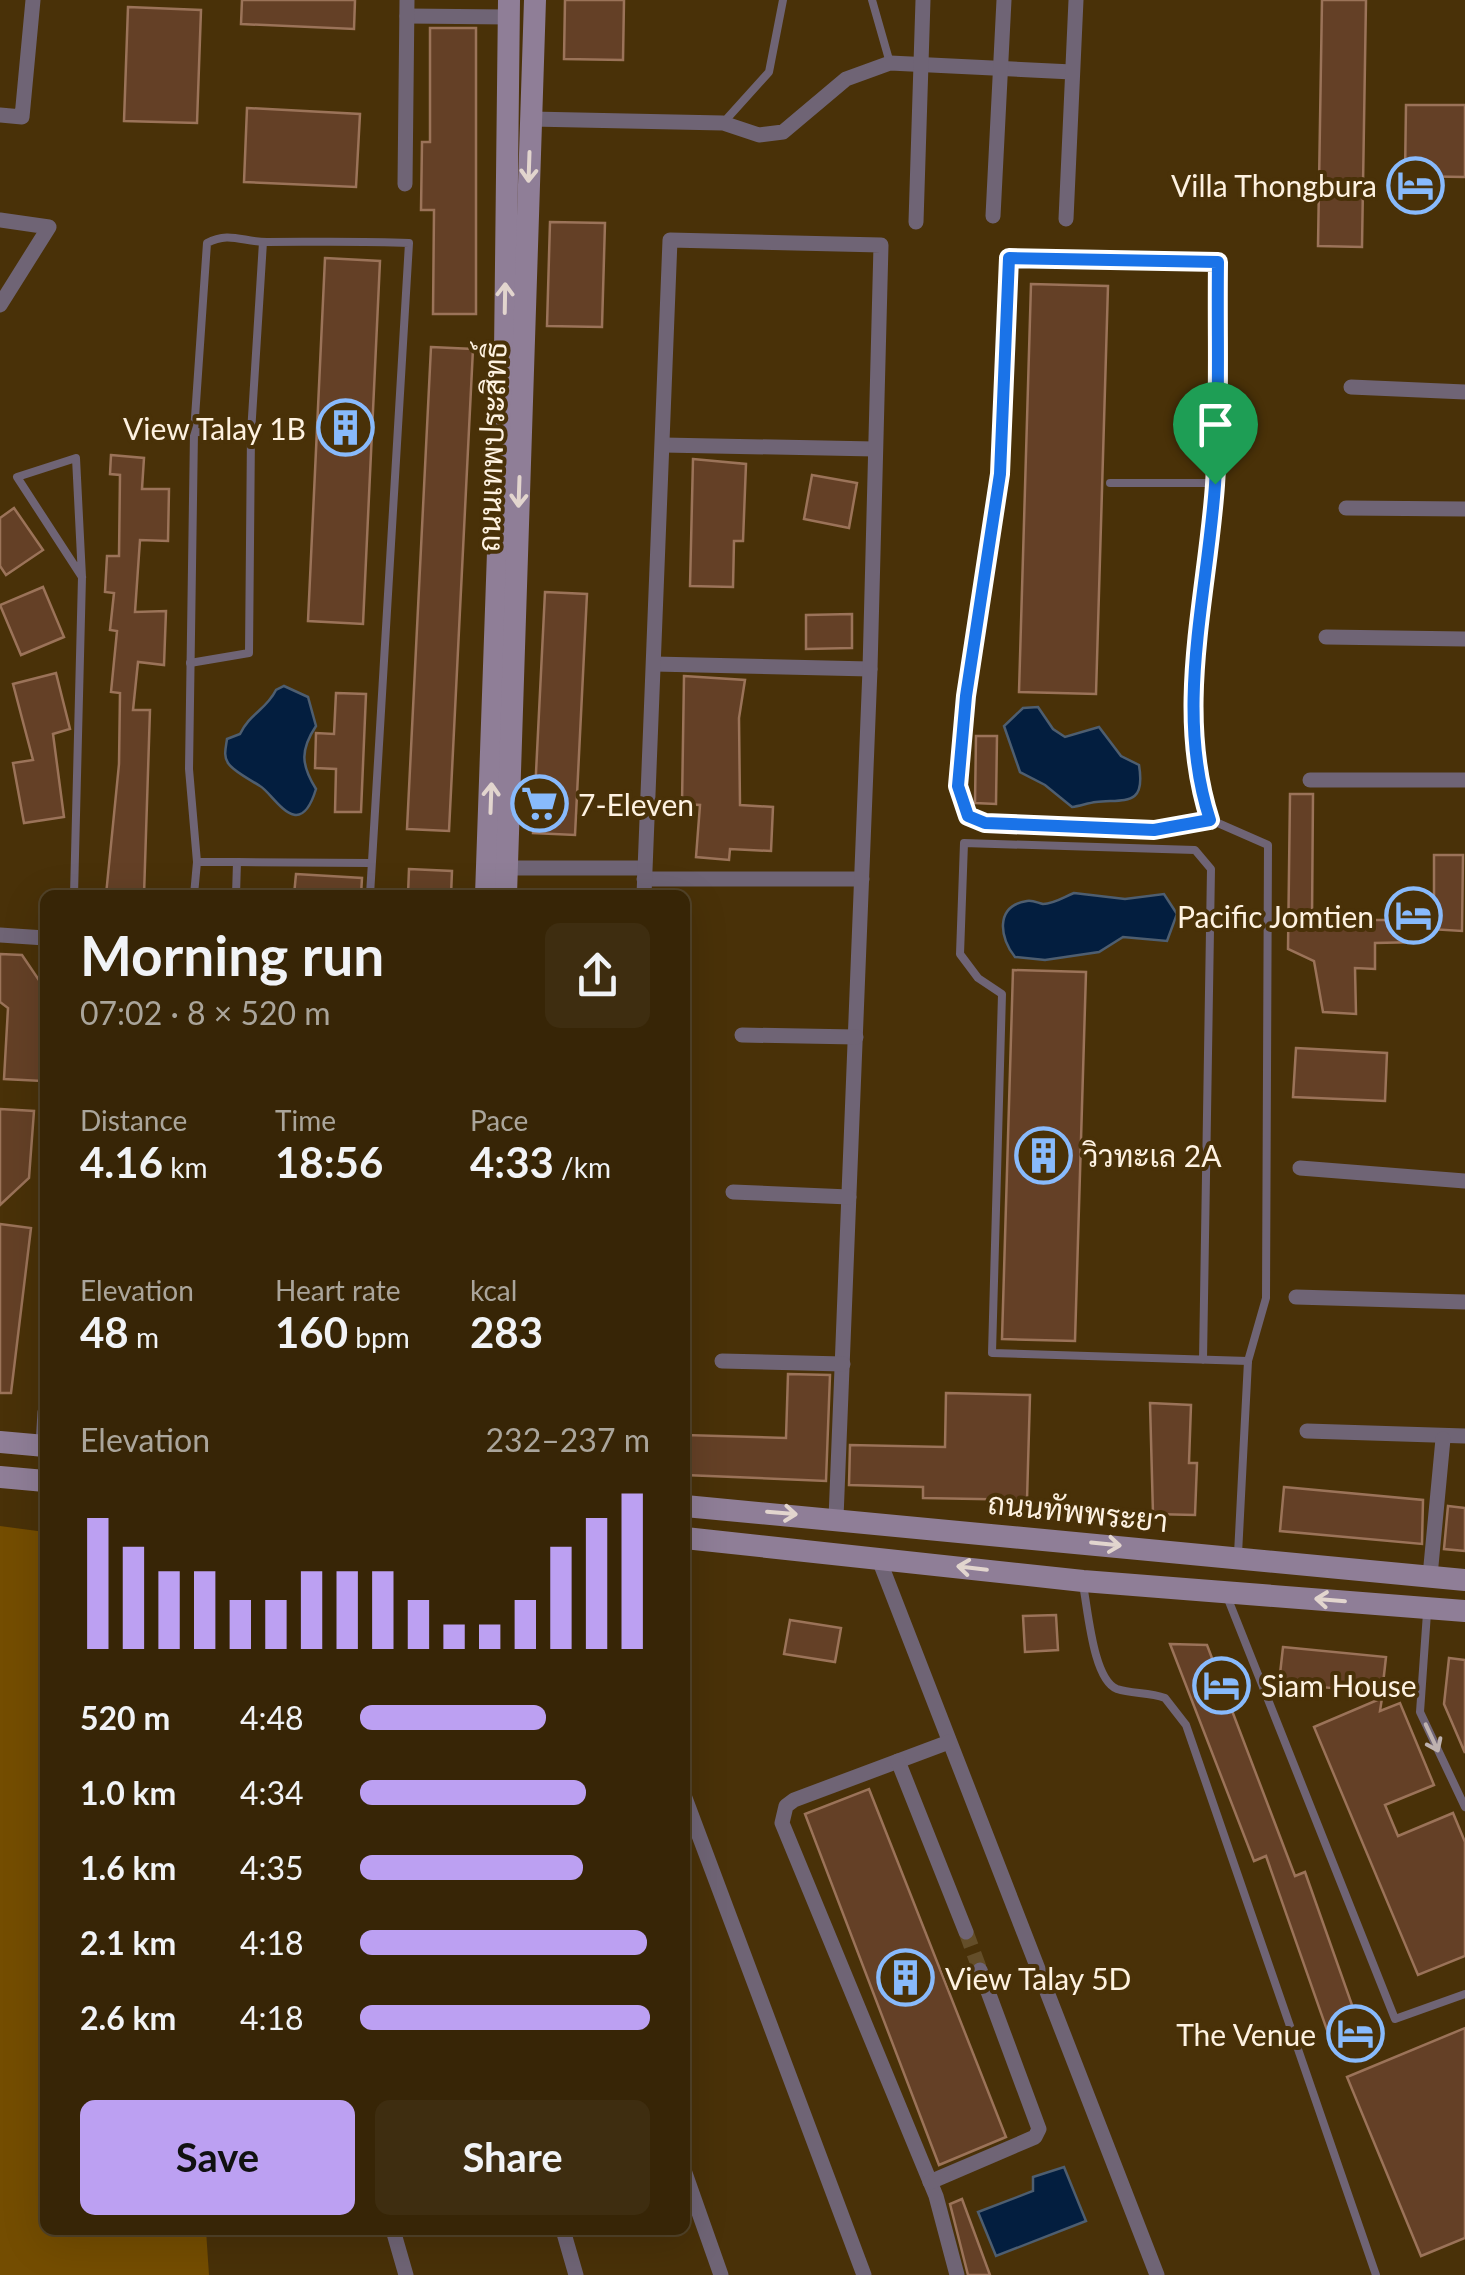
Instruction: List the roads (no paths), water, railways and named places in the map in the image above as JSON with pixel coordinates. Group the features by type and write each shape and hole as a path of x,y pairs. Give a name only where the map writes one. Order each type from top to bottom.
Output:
{"main road":[{"name":"ถนนเทพประสิทธิ์","path":"506,890 535,0"},
{"name":"ถนนเทพประสิทธิ์","path":"486,890 504,372 508,8"},
{"path":"0,1442 40,1445"},
{"path":"0,1477 40,1480"},
{"name":"ถนนทัพพระยา","path":"690,1506 1465,1580"},
{"path":"690,1538 1082,1581 1465,1611"},
{"path":"1427,1608 1430,1576"}],"street":[{"path":"0,114 22,117 33,0"},
{"path":"916,222 923,0"},
{"path":"994,216 1004,0"},
{"path":"1066,219 1076,0"},
{"path":"404,184 407,8 508,8"},
{"path":"530,119 723,123 744,134 783,132 846,80 890,63 1072,72"},
{"path":"0,220 48,227 0,305"},
{"path":"644,881 670,240 881,245 870,668 836,1518"},
{"path":"1351,387 1465,392"},
{"path":"664,444 875,450"},
{"path":"1346,508 1465,510"},
{"path":"1326,637 1465,638"},
{"path":"654,664 870,668"},
{"path":"1310,780 1465,780"},
{"path":"507,868 644,881 862,880"},
{"path":"0,934 40,938"},
{"path":"742,1035 856,1037"},
{"path":"1300,1168 1465,1182"},
{"path":"733,1192 848,1197"},
{"path":"1296,1296 1465,1302"},
{"path":"722,1360 842,1364"},
{"path":"1307,1431 1443,1439 1465,1436"},
{"path":"1430,1576 1443,1439"},
{"path":"878,1557 1158,2275"},
{"path":"949,1742 794,1800 786,1806 782,1823 930,2182 956,2275"},
{"path":"898,1760 966,1932"},
{"path":"690,1811 864,2275"},
{"path":"930,2182 1035,2137 1039,2128 980,1970"},
{"path":"690,2188 721,2275"},
{"path":"394,2235 406,2275"},
{"path":"564,2235 576,2275"}],"lane":[{"path":"723,123 769,72 784,0"},
{"path":"872,0 890,63"},
{"path":"194,890 197,862 189,769 194,432 207,243 222,235 263,242 315,238 409,243 370,890"},
{"path":"190,664 249,652 251,433 263,242"},
{"path":"1210,820 1195,763 1191,707 1215,484 1218,262 1009,258 1000,474 966,696 959,799 968,816 985,823 1154,830 1210,820 1268,845 1266,1298 1248,1362 1238,1558"},
{"path":"194,432 251,433"},
{"path":"74,890 82,577 76,458 18,477 82,577"},
{"path":"1110,483 1215,484"},
{"path":"1203,1360 1210,869 1195,850 964,843 960,954 978,978 1002,994 992,1353 1248,1362"},
{"path":"197,862 370,863"},
{"path":"236,890 237,862"},
{"path":"1082,1581 1097,1659 1106,1680 1114,1688 1164,1698 1186,1725 1376,2275"},
{"path":"1224,1590 1395,2020 1465,1994"},
{"path":"1427,1608 1420,1712 1465,1807"}],"water":[{"path":"284,686 308,697 316,726 304,758 316,789 309,805 295,815 234,770 225,754 227,739 240,734 276,690"},
{"path":"1038,707 1053,729 1065,737 1099,727 1121,756 1139,765 1136,794 1124,800 1072,807 1045,785 1020,772 1004,726 1023,708"},
{"path":"1074,893 1125,899 1164,894 1177,914 1167,941 1123,937 1099,952 1045,960 1015,957 1004,933 1009,909 1027,901 1051,903"},
{"path":"1064,2167 1086,2221 996,2256 978,2212 1033,2191 1033,2177"}],"tunnel":[{"path":"966,1932 980,1970"}],"place":[{"name":"Villa Thongbura","path":"1416,185"},
{"name":"View Talay 1B","path":"345,428"},
{"name":"7-Eleven","path":"539,804"},
{"name":"Pacific Jomtien","path":"1413,916"},
{"name":"วิวทะเล 2A","path":"1044,1155"},
{"name":"Siam House","path":"1222,1685"},
{"name":"View Talay 5D","path":"906,1978"},
{"name":"The Venue","path":"1355,2034"}]}
